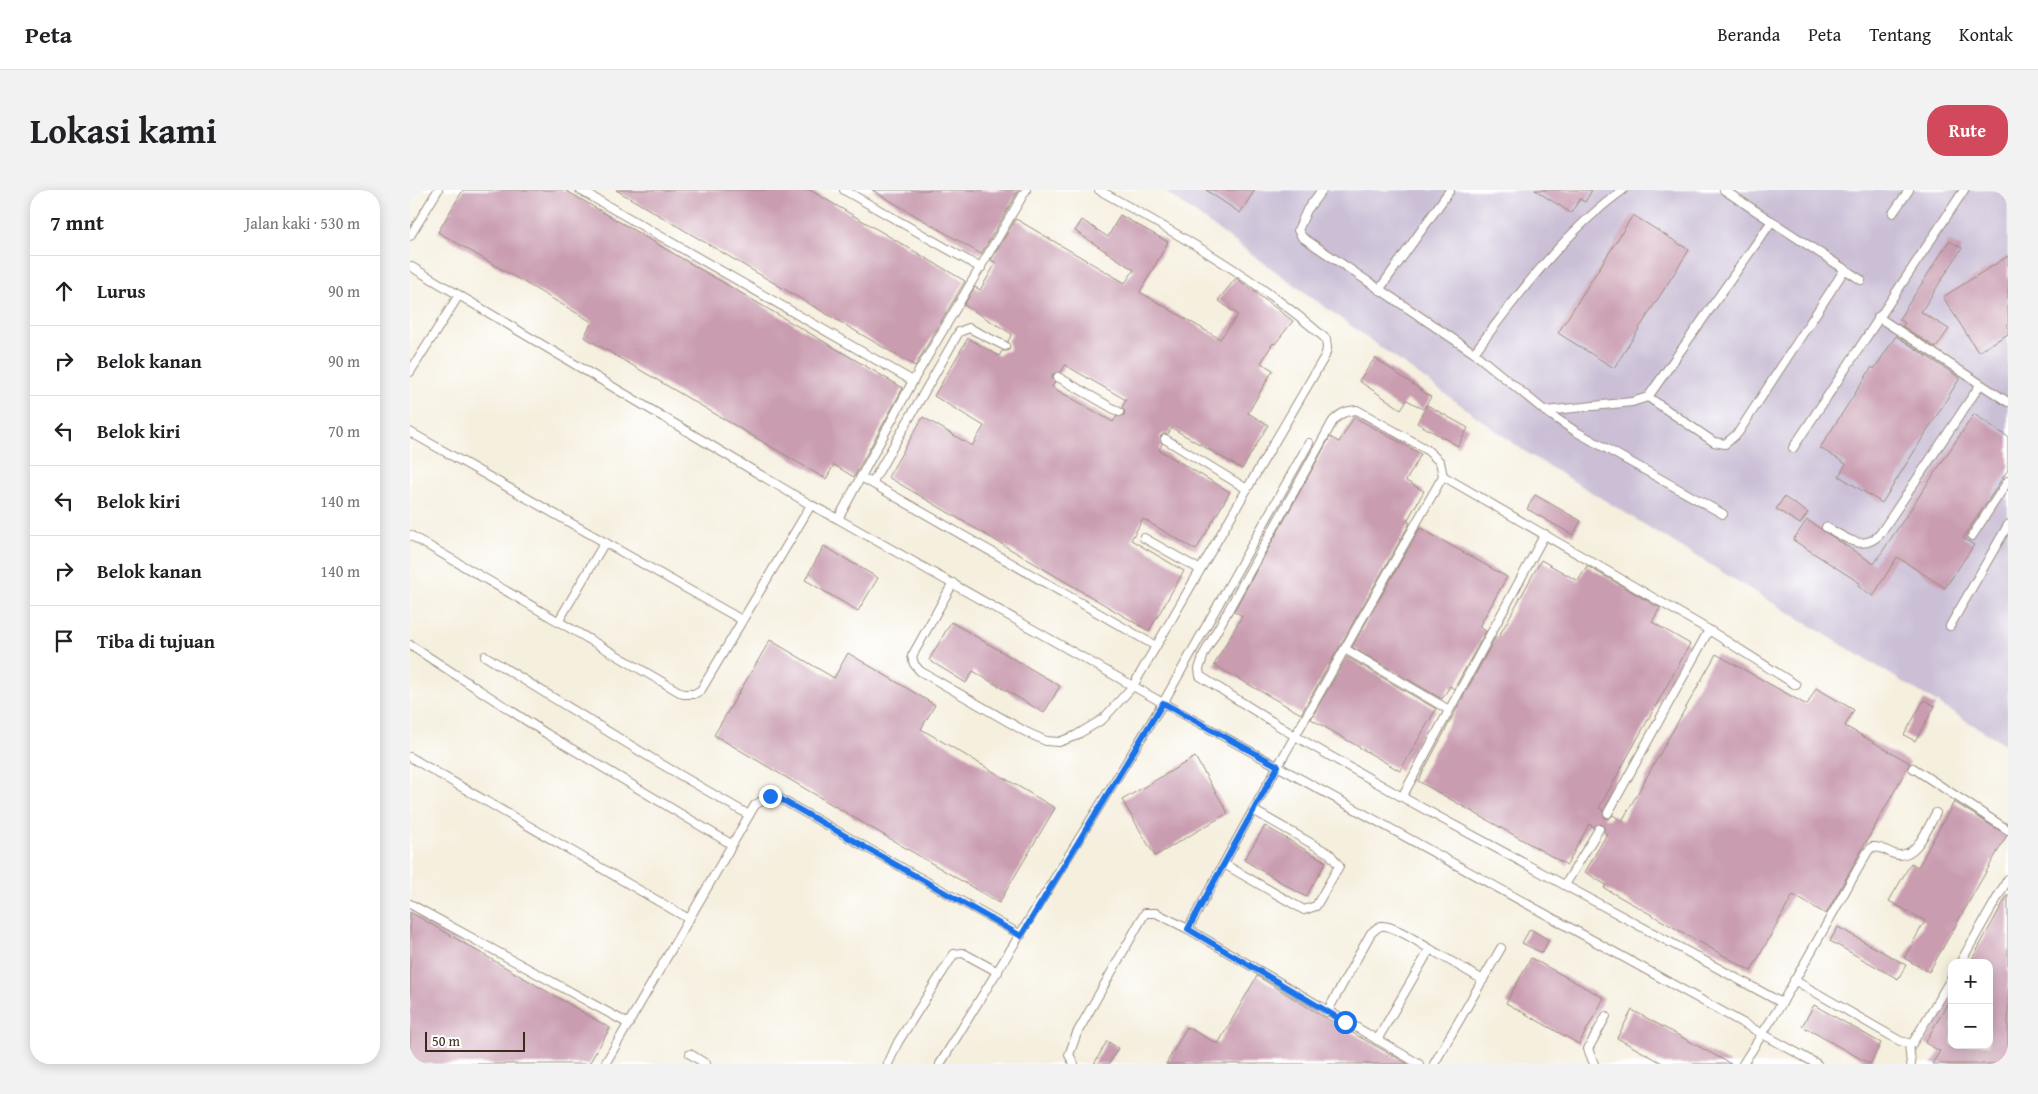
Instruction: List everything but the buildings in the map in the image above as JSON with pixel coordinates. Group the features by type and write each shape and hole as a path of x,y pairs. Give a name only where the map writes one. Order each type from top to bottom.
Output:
{"lane":[{"path":"410,236 438,190"},
{"path":"580,190 913,381"},
{"path":"844,190 981,268"},
{"path":"838,519 913,381 1026,190"},
{"path":"952,583 912,656 914,664 920,671 1026,732 1046,741 1059,742 1076,736 1104,719 1133,686 1154,646 1325,356 1327,349 1326,339 1296,312 1225,264 1099,190"},
{"path":"1322,190 1301,221 1298,230 1302,237 1474,353 1544,410 1575,431 1723,514"},
{"path":"1379,290 1450,190"},
{"path":"1474,353 1522,291 1592,214 1623,190"},
{"path":"1724,190 1861,280"},
{"path":"1893,213 1908,190"},
{"path":"1792,448 1964,190"},
{"path":"1544,410 1632,402 1648,397 1772,221"},
{"path":"410,266 810,505 1163,703 1762,1034 1805,1061 1817,1064"},
{"path":"1648,397 1714,442 1725,444 1738,433 1845,269"},
{"path":"410,372 459,295"},
{"path":"1878,317 2008,402"},
{"path":"872,483 959,332 969,328 1005,346"},
{"path":"1058,377 1119,412"},
{"path":"1826,527 1853,541 1863,544 1872,542 1980,384"},
{"path":"1188,929 1253,810 1295,736 1442,476 1440,462 1426,449 1356,410 1341,413 1333,422 1204,654 1199,669 1200,676 1295,736 1402,797 1782,1003"},
{"path":"410,432 742,620"},
{"path":"1166,439 1247,489"},
{"path":"940,1064 1021,936 1163,703 1309,443"},
{"path":"1442,476 1709,630 1796,685"},
{"path":"861,477 1154,646"},
{"path":"1972,536 2008,481"},
{"path":"410,535 683,694 694,694 701,690 810,505"},
{"path":"1950,626 2008,525"},
{"path":"1402,797 1545,534"},
{"path":"1144,538 1199,570"},
{"path":"558,622 605,542"},
{"path":"1608,813 1709,630"},
{"path":"410,645 478,692 731,844"},
{"path":"1344,649 1449,710"},
{"path":"485,656 656,761 749,815"},
{"path":"410,757 689,919"},
{"path":"1913,768 2008,830"},
{"path":"605,1064 731,844 761,799 770,796 777,797 1021,936"},
{"path":"1224,864 1304,910 1316,906 1339,866 1330,854 1253,810"},
{"path":"1743,1064 1782,1003 1868,851 1876,846 1897,855 1908,853 1916,847 1936,813"},
{"path":"1565,885 1598,829"},
{"path":"1962,959 2008,879"},
{"path":"410,904 629,1024"},
{"path":"1071,1063 1071,1048 1077,1033 1145,913 1156,913 1188,929 1327,1012 1419,1064"},
{"path":"1327,1012 1371,933 1379,926 1385,926 1430,949 1483,980"},
{"path":"1434,1064 1501,948"},
{"path":"1377,1040 1430,949"},
{"path":"888,1064 898,1042 954,954 963,953 998,972"},
{"path":"1794,980 1909,1044 1914,1043 1948,984"},
{"path":"1594,1064 1588,1049 1606,1016"},
{"path":"1909,1044 1911,1064"},
{"path":"690,1054 706,1064"}],"shaded area":[{"path":"1163,190 2008,190 2008,746 1527,453"}],"route":[{"path":"770,796 777,797 1021,936 1163,703 1278,766 1188,929 1345,1022"}]}
